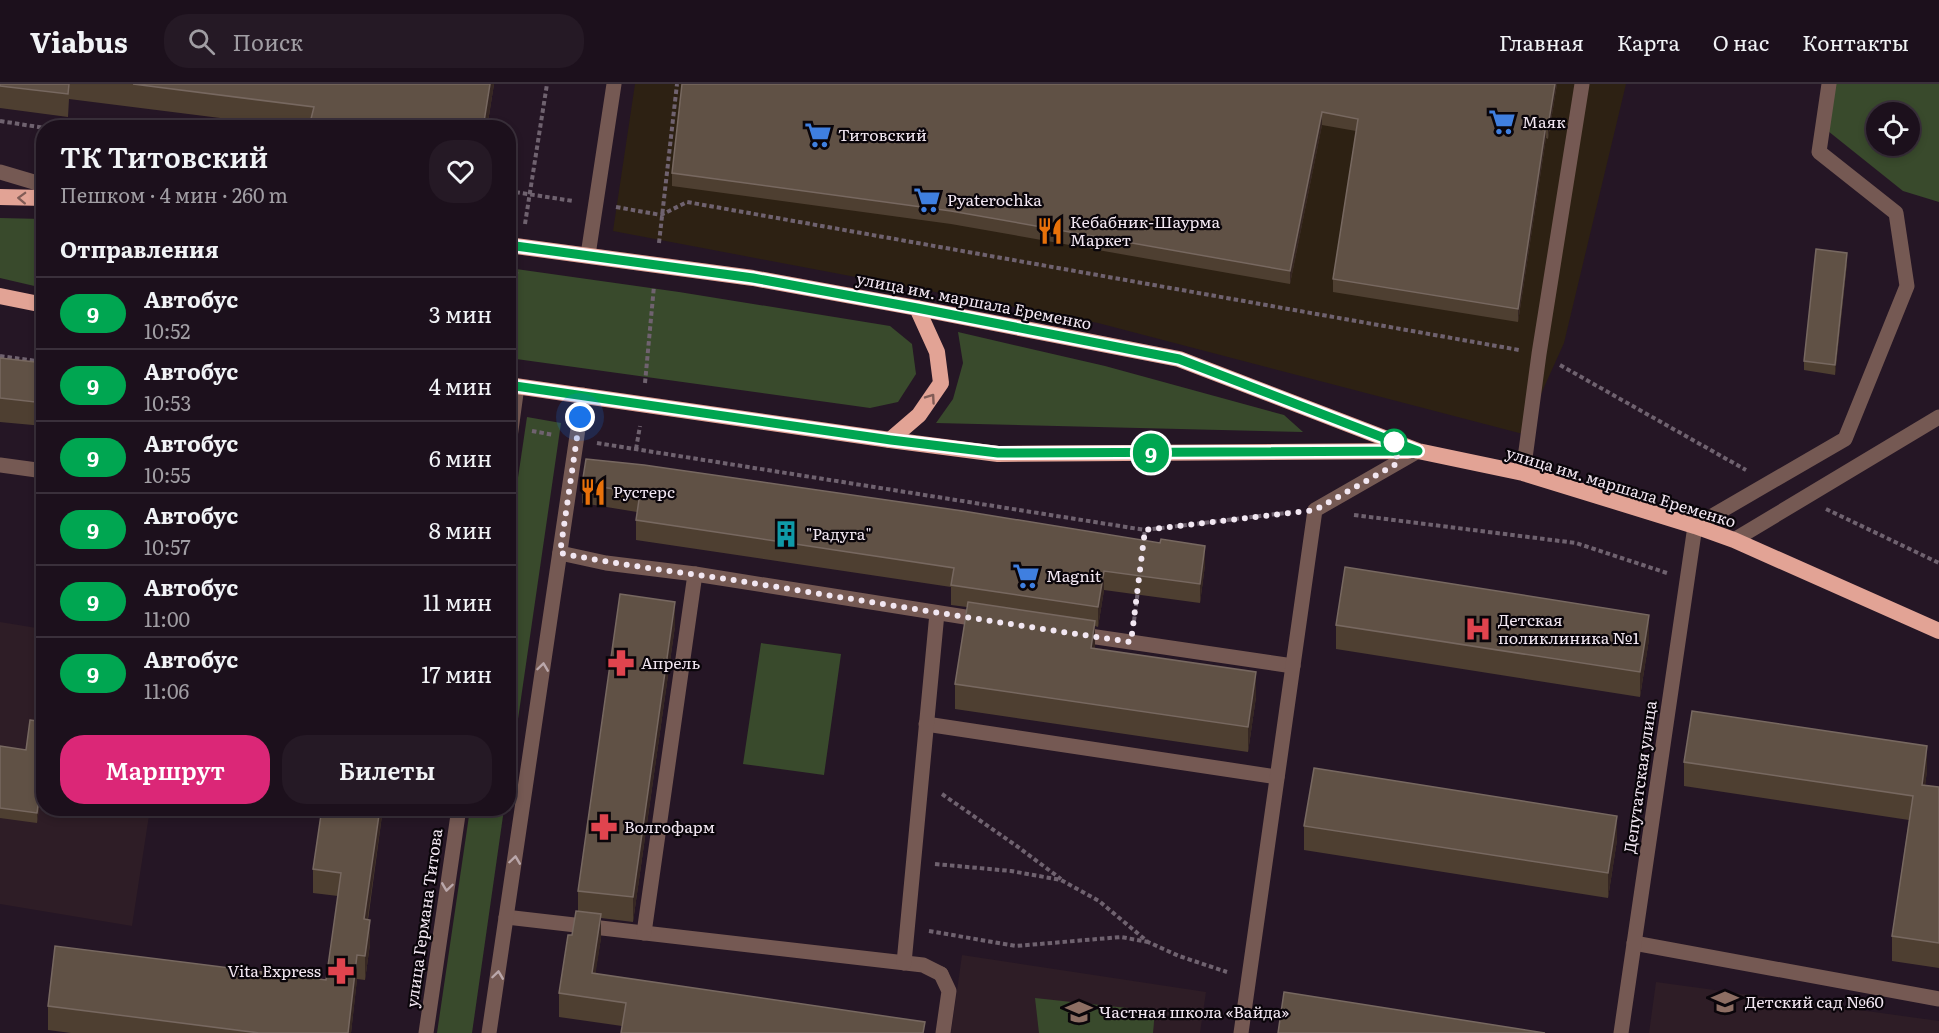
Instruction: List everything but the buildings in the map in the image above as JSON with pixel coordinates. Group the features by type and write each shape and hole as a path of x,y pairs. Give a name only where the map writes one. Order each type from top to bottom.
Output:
{"highway":[{"path":"0,197 36,198"},
{"name":"улица им. маршала Еременко","path":"516,246 753,278 1179,359 1418,451 1523,473 1695,526 1734,540 1939,631"},
{"path":"5,299 36,304"},
{"path":"891,440 919,416 941,384 937,352 917,308"},
{"name":"улица им. маршала Еременко","path":"516,385 891,440 998,453 1418,451"}],"street":[{"path":"588,255 614,84"},
{"path":"1523,473 1539,354 1582,84"},
{"path":"1695,526 1845,439 1907,286 1896,213 1819,152 1829,84"},
{"path":"0,172 36,183"},
{"path":"489,1033 583,395"},
{"path":"1734,540 1939,417"},
{"path":"1241,1033 1315,510 1418,451"},
{"path":"0,465 36,470"},
{"name":"Депутатская улица","path":"1621,1033 1695,526"},
{"path":"560,553 606,563 695,574 994,622"},
{"path":"644,933 695,574"},
{"path":"904,963 937,613"},
{"path":"1063,632 1293,666"},
{"path":"926,724 1277,777"},
{"name":"улица Германа Титова","path":"426,1033 458,816"},
{"path":"506,917 923,965 941,974 948,991 943,1033"},
{"path":"1634,943 1939,999"}],"path":[{"path":"531,194 547,84"},
{"path":"636,449 677,84"},
{"path":"0,121 36,127"},
{"path":"516,192 661,215 687,202 1539,354 1768,483"},
{"path":"0,356 36,361"},
{"path":"623,447 1145,530 1315,510 1576,543 1687,580"},
{"path":"1803,499 1939,563"},
{"path":"953,510 955,500"},
{"path":"1142,552 1145,530"},
{"path":"1131,642 1138,586"},
{"path":"921,780 1018,847 1061,880 1099,901 1148,942"},
{"path":"913,862 1011,871 1061,880"},
{"path":"908,927 1016,946 1121,936 1148,942 1179,956 1231,973"}],"shaded area":[{"path":"635,84 1626,84 1564,343 1523,434 1098,323 613,231"},
{"path":"0,622 36,628 36,816 149,816 132,926 0,904"},
{"name":"Частная школа «Вайда»","path":"962,955 1206,992 1200,1033 951,1033"},
{"name":"Детский сад №60","path":"1656,982 1939,1021 1939,1033 1649,1033"}],"green space":[{"path":"1829,84 1939,84 1939,202 1903,191 1823,127"},
{"path":"0,218 36,219 36,286 0,278"},
{"path":"516,269 679,292 890,326 912,344 916,374 898,402 870,408 516,359"},
{"path":"958,332 1105,366 1284,415 1303,432 936,423 953,399 963,363"},
{"path":"527,417 561,423 516,733 516,491"},
{"path":"761,643 841,654 824,775 743,764"},
{"path":"469,816 503,816 472,1033 437,1033"},
{"path":"1035,998 1155,1011 1153,1033 1039,1033"}],"bus line":[{"name":"9","path":"516,246 753,278 1179,359 1418,451 998,453 891,440 516,386"}],"place":[{"name":"Маяк","path":"1502,122"},
{"name":"Титовский","path":"818,135"},
{"name":"Pyaterochka","path":"927,200"},
{"name":"Кебабник-Шаурма Маркет","path":"1050,231"},
{"name":"Рустерс","path":"593,492"},
{"name":"\"Радуга\"","path":"786,534"},
{"name":"Magnit","path":"1026,576"},
{"name":"Детская поликлиника №1","path":"1478,629"},
{"name":"Апрель","path":"621,663"},
{"name":"Волгофарм","path":"604,827"},
{"name":"Vita Express","path":"341,971"},
{"name":"Детский сад №60","path":"1725,1002"},
{"name":"Частная школа «Вайда»","path":"1079,1012"}],"route":[{"path":"580,417 560,553 606,563 695,574 1131,642 1145,530 1315,510 1398,463 1394,442"}]}
